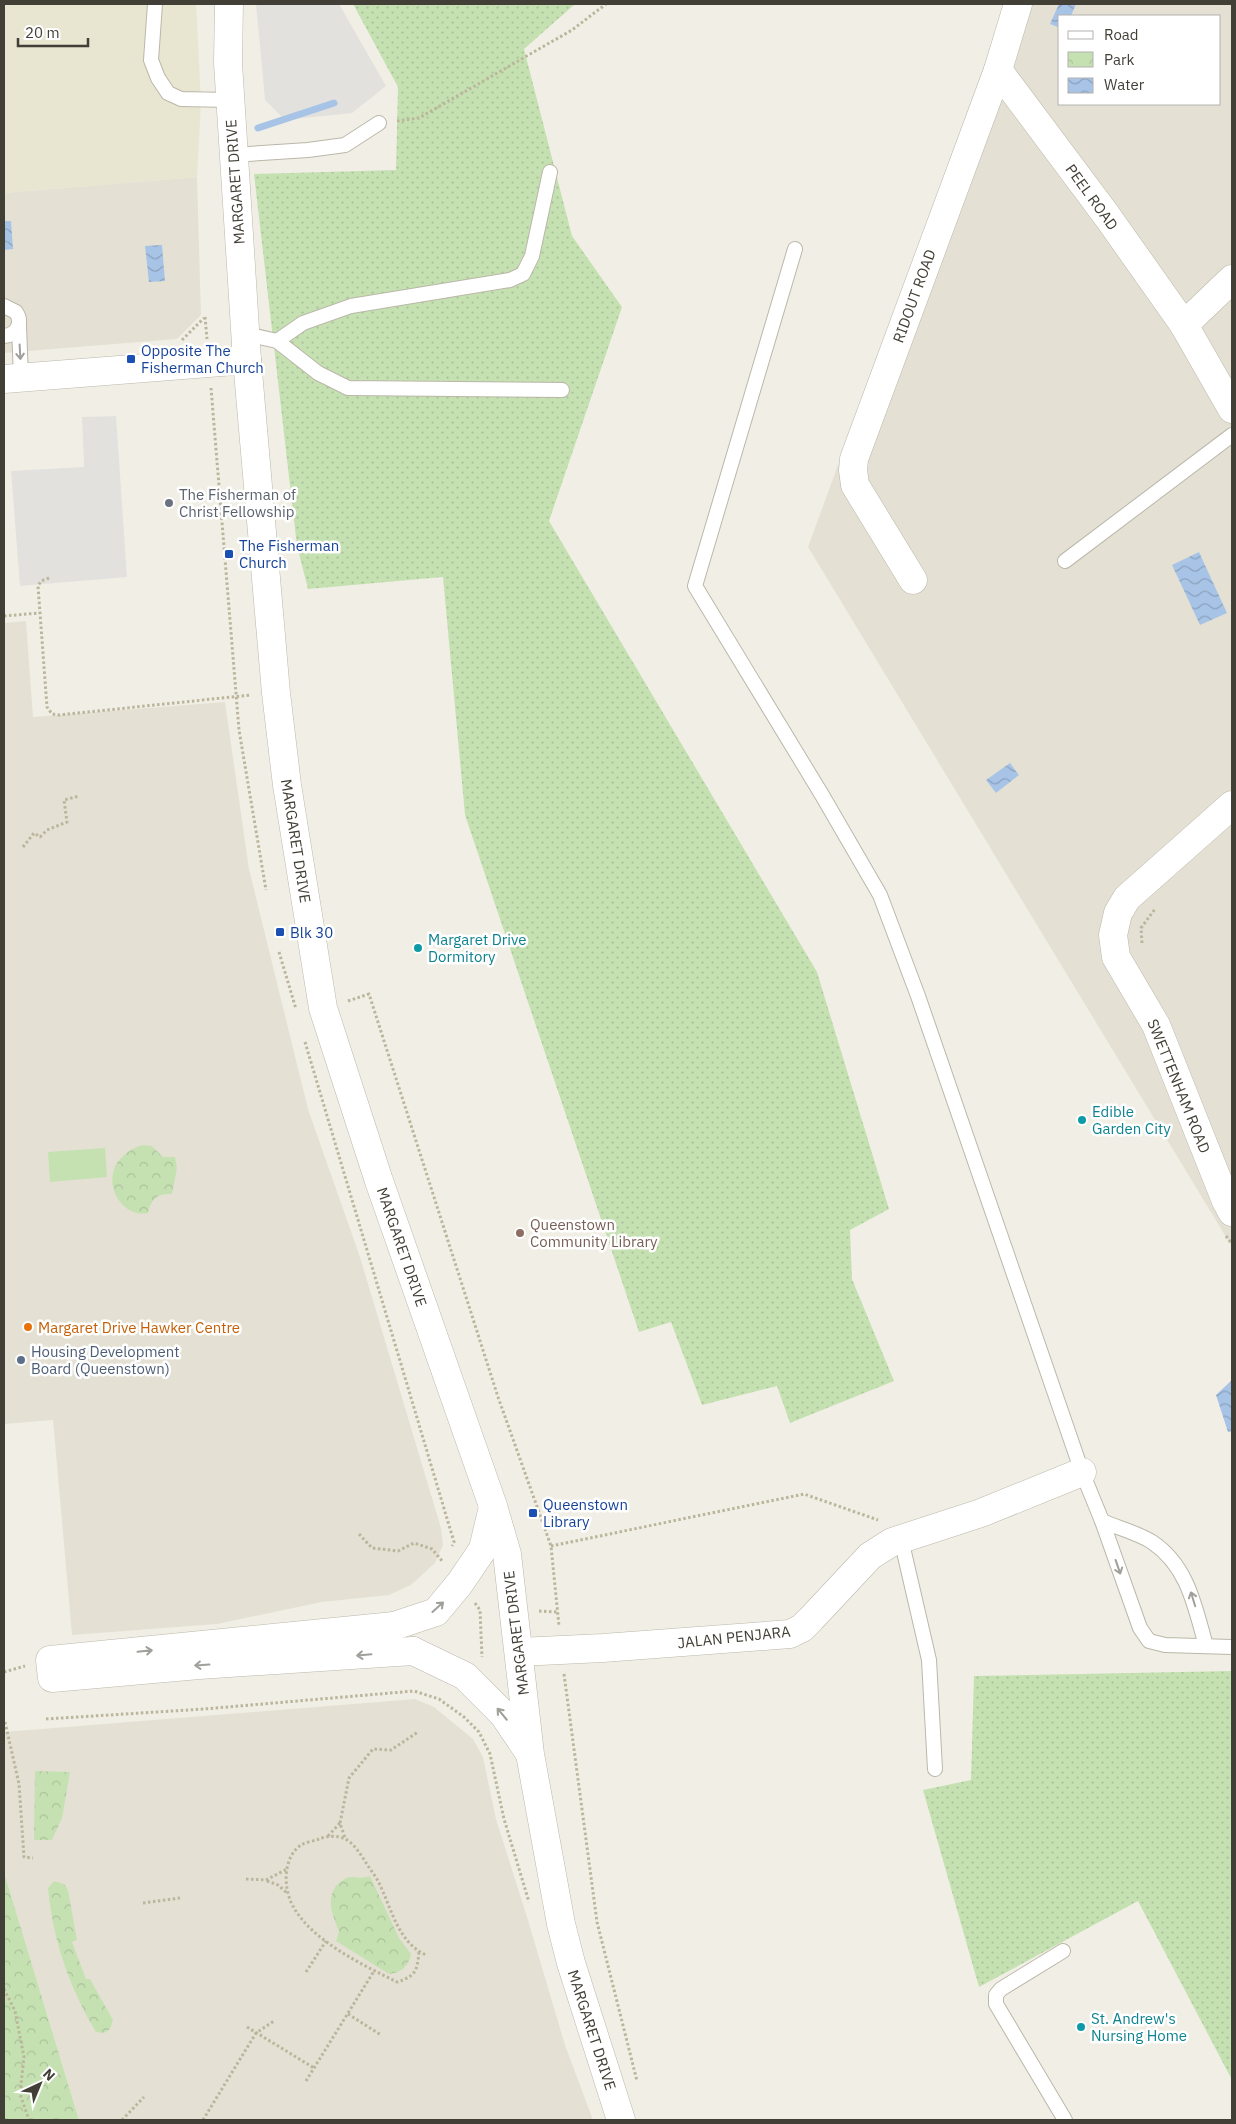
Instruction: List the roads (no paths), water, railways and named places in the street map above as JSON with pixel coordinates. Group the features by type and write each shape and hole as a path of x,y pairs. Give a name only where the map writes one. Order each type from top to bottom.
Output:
{"street":[{"name":"MARGARET DRIVE","path":"228,4 228,63 246,347 276,693 287,785 323,1008 379,1181 493,1506 507,1554 530,1754 563,1932 621,2120"},
{"name":"RIDOUT ROAD","path":"913,580 856,485 853,470 854,459 998,70 1018,4"},
{"name":"PEEL ROAD","path":"998,70 1107,216 1184,325 1232,409"},
{"path":"1184,325 1232,279"},
{"path":"13,378 209,363 246,347"},
{"name":"SWETTENHAM ROAD","path":"1232,805 1127,898 1118,914 1113,935 1116,957 1156,1025 1232,1212"},
{"name":"JALAN PENJARA","path":"519,1652 604,1648 790,1634 806,1624 870,1556 892,1542 981,1513 1082,1472"},
{"path":"493,1506 483,1550 460,1583 436,1612 394,1626 50,1660 52,1678 200,1665 413,1651 465,1676 503,1714 530,1754"}],"lane":[{"path":"155,4 151,60 158,78 168,93 181,100 230,100"},
{"path":"233,155 308,150 345,145 379,123"},
{"path":"246,347 277,341 304,323 351,306 510,280 523,274 532,256 550,172"},
{"path":"795,250 695,586 822,795 880,895 918,996 1082,1472 1102,1521 1140,1628 1149,1641 1165,1645 1232,1647"},
{"path":"4,306 16,312 18,316 19,326 13,378"},
{"path":"4,336 12,334 19,326"},
{"path":"277,341 318,373 348,388 562,390"},
{"path":"1065,561 1232,435"},
{"path":"1102,1521 1151,1541 1172,1558 1192,1594 1206,1646"},
{"path":"901,1539 928,1660 935,1769"},
{"path":"1063,1951 1001,1989 996,1996 996,2004 1065,2120"}],"water":[{"path":"1059,4 1076,4 1071,15 1058,15 1058,27 1050,24"},
{"path":"4,221 11,221 13,249 4,250"},
{"path":"162,245 165,281 149,282 145,246"},
{"path":"1199,552 1227,613 1200,625 1172,565"},
{"path":"1010,763 1019,775 996,793 986,780"},
{"path":"1232,1380 1232,1431 1228,1432 1216,1395"}],"waterway":[{"path":"258,128 334,103"}],"place":[{"name":"Opposite The Fisherman Church","path":"131,359"},
{"name":"The Fisherman of Christ Fellowship","path":"169,503"},
{"name":"The Fisherman Church","path":"229,554"},
{"name":"Blk 30","path":"280,932"},
{"name":"Margaret Drive Dormitory","path":"418,948"},
{"name":"Edible Garden City","path":"1082,1120"},
{"name":"Queenstown Community Library","path":"520,1233"},
{"name":"Margaret Drive Hawker Centre","path":"28,1327"},
{"name":"Housing Development Board (Queenstown)","path":"21,1360"},
{"name":"Queenstown Library","path":"533,1513"},
{"name":"St. Andrew's Nursing Home","path":"1081,2027"}]}
